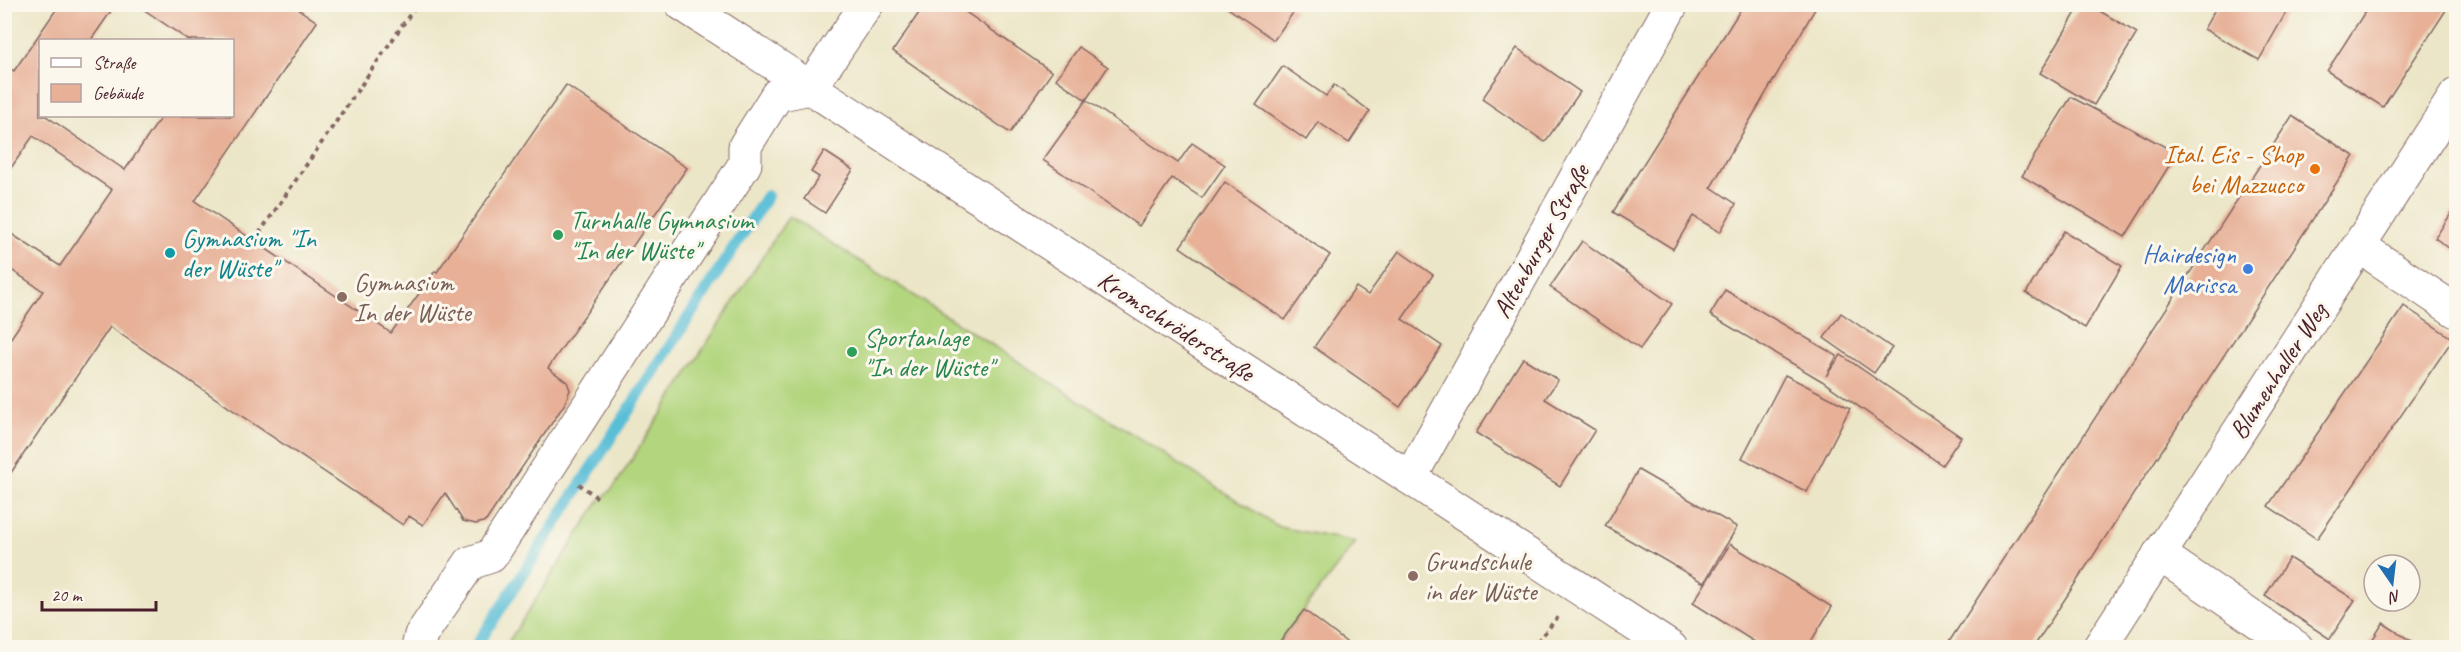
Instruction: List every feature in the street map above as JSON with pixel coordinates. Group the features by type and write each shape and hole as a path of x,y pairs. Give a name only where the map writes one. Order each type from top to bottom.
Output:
{"street":[{"name":"Kromschröderstraße","path":"682,4 1671,648"},
{"path":"418,648 421,635 470,563 491,556 745,164 745,146 777,95 810,88 867,4"},
{"name":"Altenburger Straße","path":"1410,478 1671,4"},
{"name":"Blumenhaller Weg","path":"2099,648 2457,95"},
{"path":"2359,246 2457,311"},
{"path":"2158,554 2297,648"}],"path":[{"path":"254,241 417,4"},
{"path":"574,482 600,500"}],"green space":[{"name":"Sportanlage \"In der Wüste\"","path":"789,216 1279,527 1356,542 1275,647 505,647 600,500 614,487"}],"building":[{"name":"Gymnasium \"In der Wüste\"","path":"60,4 116,4 92,39 39,39 39,117 47,117 125,170 161,117 234,117 234,39 187,39 136,4 291,4 317,22 195,201 391,333 435,271 437,272 566,85 687,168 548,368 567,382 570,390 564,405 486,521 476,524 463,521 445,493 423,525 409,516 403,525 110,327 4,483 4,348 43,291 4,265 4,229 60,266 112,190 33,136 4,178 4,65 14,71"},
{"path":"925,4 954,4 1052,72 1010,133 893,51"},
{"path":"1222,4 1287,4 1295,10 1274,40"},
{"path":"1744,4 1818,4 1711,187 1736,204 1720,232 1693,216 1673,249 1613,212"},
{"path":"2081,4 2088,4 2137,33 2094,105 2040,73"},
{"path":"2218,4 2281,4 2288,9 2259,60 2204,29"},
{"path":"2370,4 2450,4 2383,107 2327,71"},
{"path":"1079,47 1108,67 1086,100 1056,79"},
{"path":"1517,48 1580,92 1545,142 1482,99"},
{"path":"1283,66 1326,96 1334,85 1370,111 1349,143 1318,122 1306,140 1256,105"},
{"path":"2071,97 2177,153 2125,237 2022,176"},
{"path":"1086,100 1178,163 1192,143 1225,165 1202,198 1172,178 1139,226 1043,160"},
{"path":"2292,116 2354,156 2033,648 1945,648"},
{"path":"824,151 853,170 825,213 804,199 819,177 811,172"},
{"path":"1225,182 1330,255 1285,320 1180,247"},
{"path":"2456,206 2456,253 2435,238"},
{"path":"2064,231 2122,266 2085,328 2026,293"},
{"path":"1582,241 1672,304 1640,349 1550,287"},
{"path":"1399,251 1433,275 1402,319 1442,346 1400,407 1314,347 1356,287 1368,295"},
{"path":"1725,290 1837,356 1826,376 1841,355 1961,437 1942,465 1822,381 1710,315"},
{"path":"2404,306 2453,339 2317,539 2268,506"},
{"path":"1841,313 1892,348 1874,373 1824,338"},
{"path":"1523,358 1558,380 1545,399 1595,430 1560,486 1476,433"},
{"path":"1785,375 1850,408 1807,492 1742,458"},
{"path":"1638,470 1737,527 1704,583 1605,526"},
{"path":"1730,544 1832,607 1807,648 1764,648 1693,603"},
{"path":"2289,558 2355,600 2330,639 2265,596"},
{"path":"1304,610 1354,648 1275,648"},
{"path":"2383,623 2422,648 2367,648"}],"waterway":[{"path":"475,648 767,196"}],"place":[{"name":"Ital. Eis - Shop bei Mazzucco","path":"2315,169"},
{"name":"Turnhalle Gymnasium \"In der Wüste\"","path":"558,235"},
{"name":"Gymnasium \"In der Wüste\"","path":"170,253"},
{"name":"Hairdesign Marissa","path":"2248,269"},
{"name":"Gymnasium In der Wüste","path":"342,297"},
{"name":"Sportanlage \"In der Wüste\"","path":"852,352"},
{"name":"Grundschule in der Wüste","path":"1413,576"}]}
